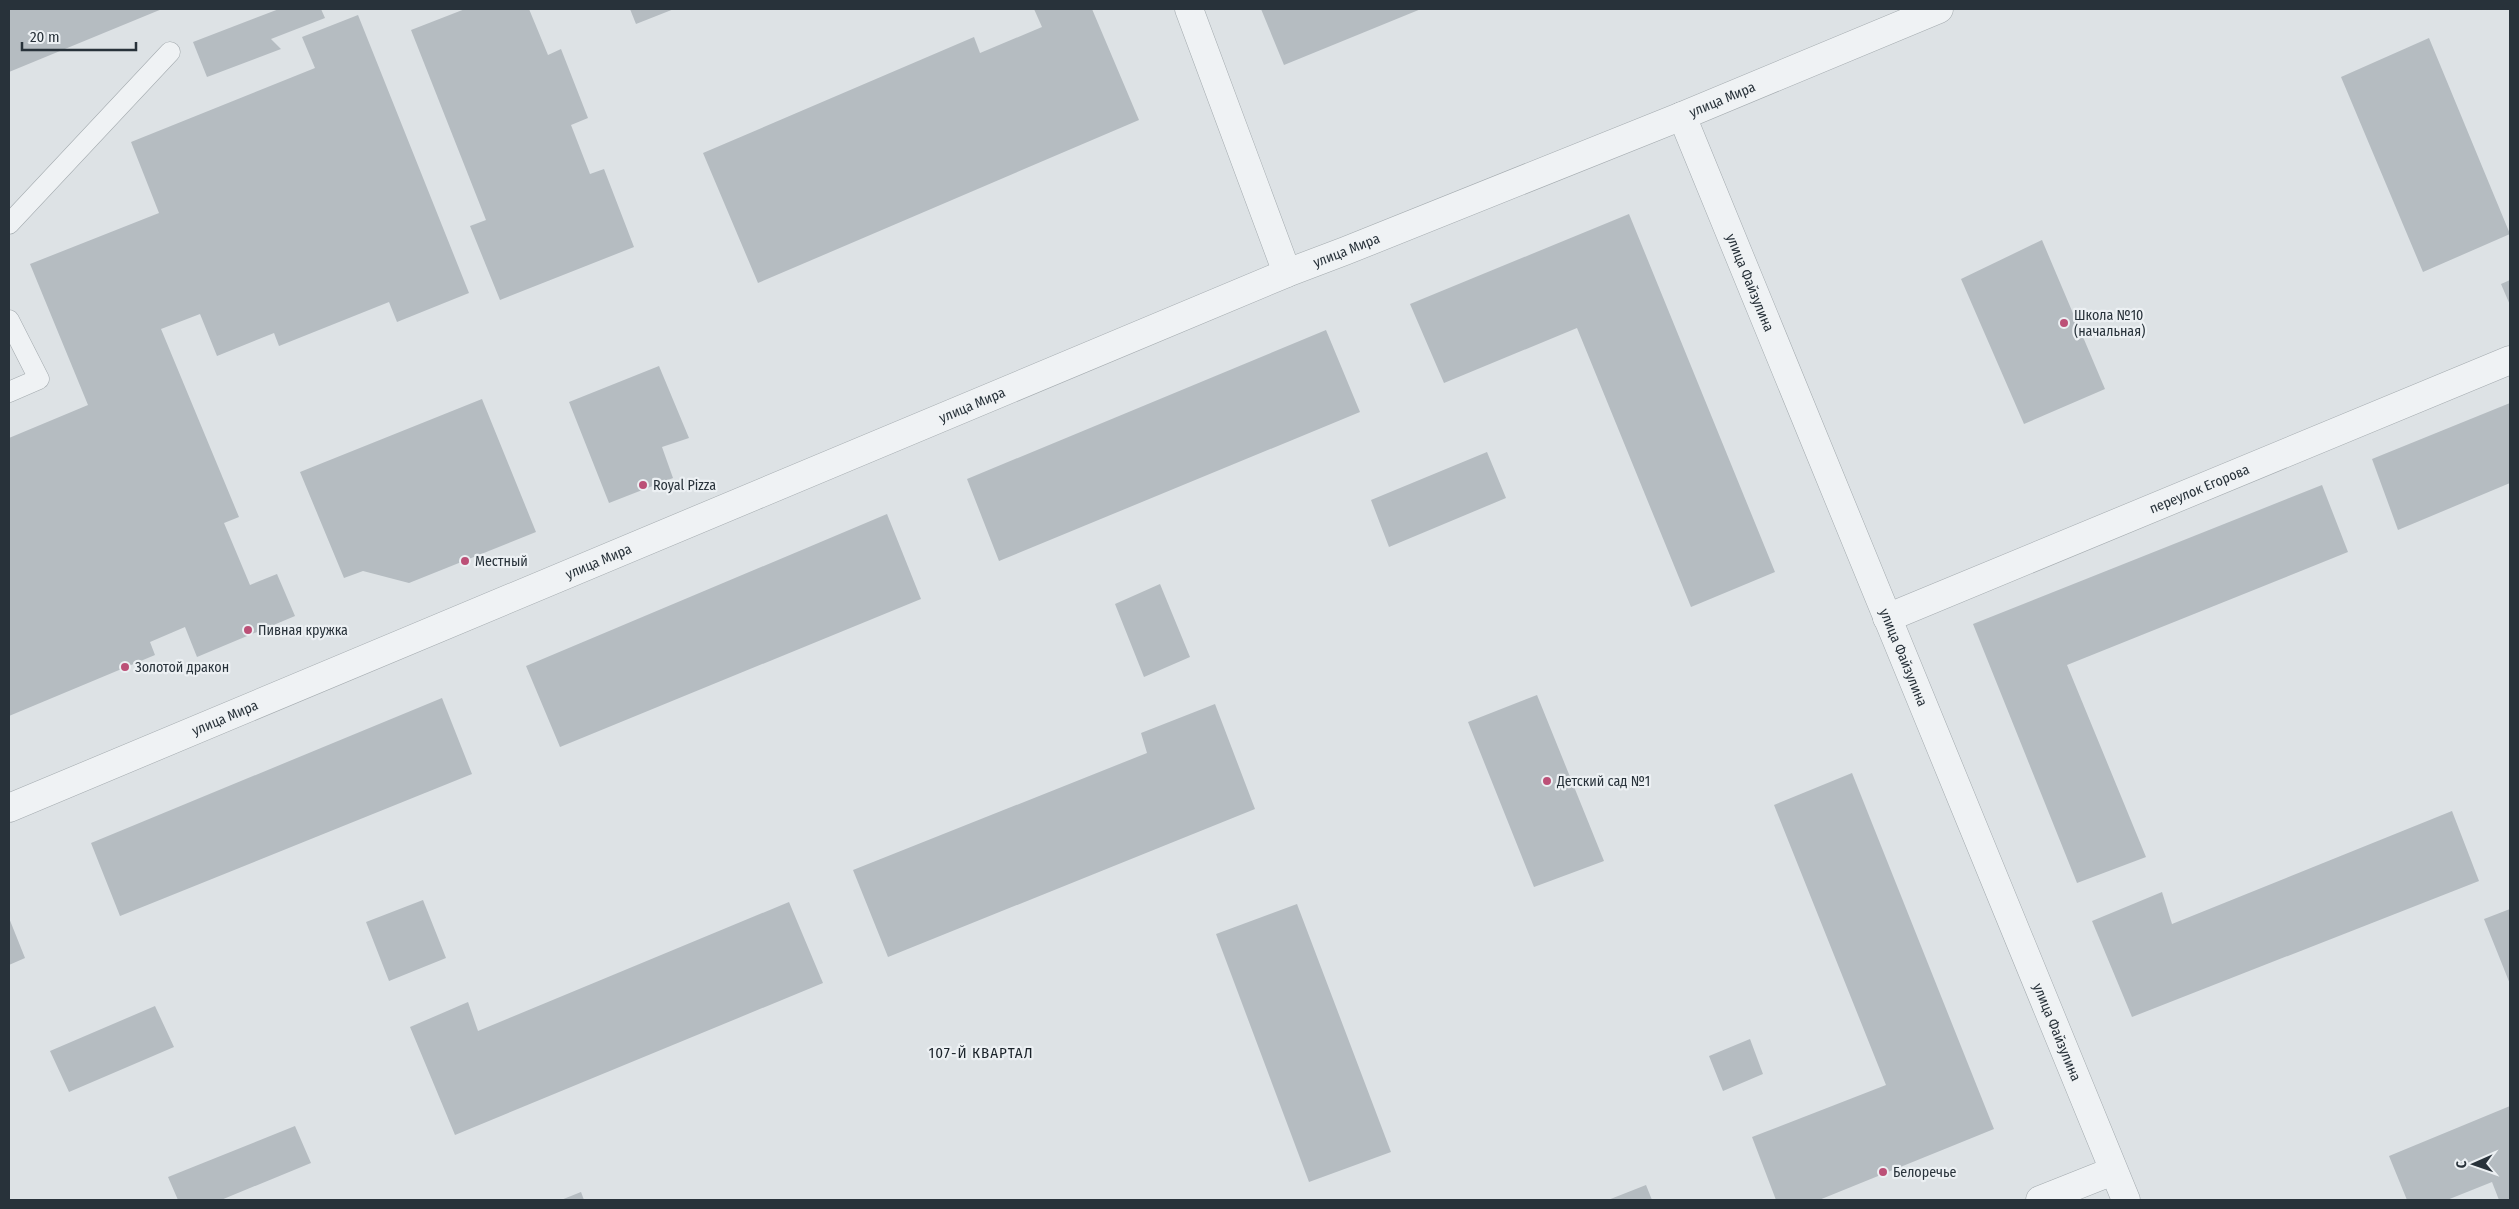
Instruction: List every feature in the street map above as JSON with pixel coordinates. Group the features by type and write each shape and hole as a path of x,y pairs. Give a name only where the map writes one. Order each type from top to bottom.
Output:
{"street":[{"path":"1189,9 1286,273"},
{"name":"улица Мира","path":"9,808 1286,273 1346,251 1682,116 1939,9"},
{"name":"улица Файзулина","path":"1682,116 2126,1200"},
{"name":"переулок Егорова","path":"1887,618 2510,360"},
{"path":"2040,1200 2114,1170"}],"lane":[{"path":"9,224 170,52"},
{"path":"9,320 40,379 9,392"}],"building":[{"path":"9,9 162,9 9,72"},
{"path":"279,9 321,9 325,18 271,39 281,49 207,77 193,42"},
{"path":"465,9 529,9 548,55 561,49 588,118 571,125 590,174 604,169 634,247 500,300 470,226 486,220 411,30"},
{"path":"630,9 674,9 636,24"},
{"path":"1034,9 1092,9 1139,120 758,283 703,153 974,37 980,53 1042,27"},
{"path":"1261,9 1421,9 1284,65"},
{"path":"358,15 469,293 397,322 389,302 279,346 274,333 217,356 200,314 161,329 239,517 224,523 250,585 277,574 295,616 197,657 185,627 150,642 155,655 9,716 9,438 88,405 30,264 159,213 131,142 315,68 302,37"},
{"path":"2429,38 2510,234 2423,272 2341,77"},
{"path":"1629,214 1775,572 1691,607 1577,328 1444,383 1410,304"},
{"path":"2042,240 2105,389 2024,424 1961,279"},
{"path":"2510,280 2510,305 2501,284"},
{"path":"1326,330 1360,412 999,561 967,479"},
{"path":"659,366 689,438 662,447 673,478 609,503 569,402"},
{"path":"482,399 536,532 409,583 363,571 344,578 300,472"},
{"path":"2510,403 2510,483 2398,530 2372,459"},
{"path":"1487,452 1506,498 1389,547 1371,500"},
{"path":"2322,485 2348,552 2067,665 2146,857 2077,883 1973,624"},
{"path":"887,514 921,599 560,747 526,666"},
{"path":"1160,584 1190,657 1144,677 1115,604"},
{"path":"1537,695 1604,861 1534,887 1468,722"},
{"path":"442,698 472,774 120,916 91,843"},
{"path":"1215,704 1255,809 888,957 853,870 1147,753 1141,733"},
{"path":"1852,773 1994,1129 1819,1200 1776,1200 1752,1137 1886,1085 1774,805"},
{"path":"2452,811 2479,881 2132,1017 2092,921 2162,892 2172,924"},
{"path":"423,900 446,958 389,981 366,922"},
{"path":"789,902 823,983 455,1135 410,1027 468,1002 478,1031"},
{"path":"1297,904 1391,1152 1309,1182 1216,934"},
{"path":"2510,909 2510,984 2484,919"},
{"path":"9,918 25,958 9,965"},
{"path":"155,1006 174,1047 69,1092 50,1051"},
{"path":"1750,1039 1763,1074 1723,1091 1709,1056"},
{"path":"2510,1106 2510,1200 2499,1200 2492,1182 2447,1200 2407,1200 2389,1156"},
{"path":"295,1126 311,1163 221,1200 178,1200 168,1177"},
{"path":"1646,1185 1652,1200 1608,1200"},
{"path":"581,1192 584,1200 561,1200"}],"place":[{"name":"Школа №10 (начальная)","path":"2064,323"},
{"name":"Royal Pizza","path":"643,485"},
{"name":"Местный","path":"465,561"},
{"name":"Пивная кружка","path":"248,630"},
{"name":"Золотой дракон","path":"125,667"},
{"name":"Детский сад №1","path":"1547,781"},
{"name":"Белоречье","path":"1883,1172"}],"district":[{"name":"107-Й КВАРТАЛ","path":"981,1053"}]}
